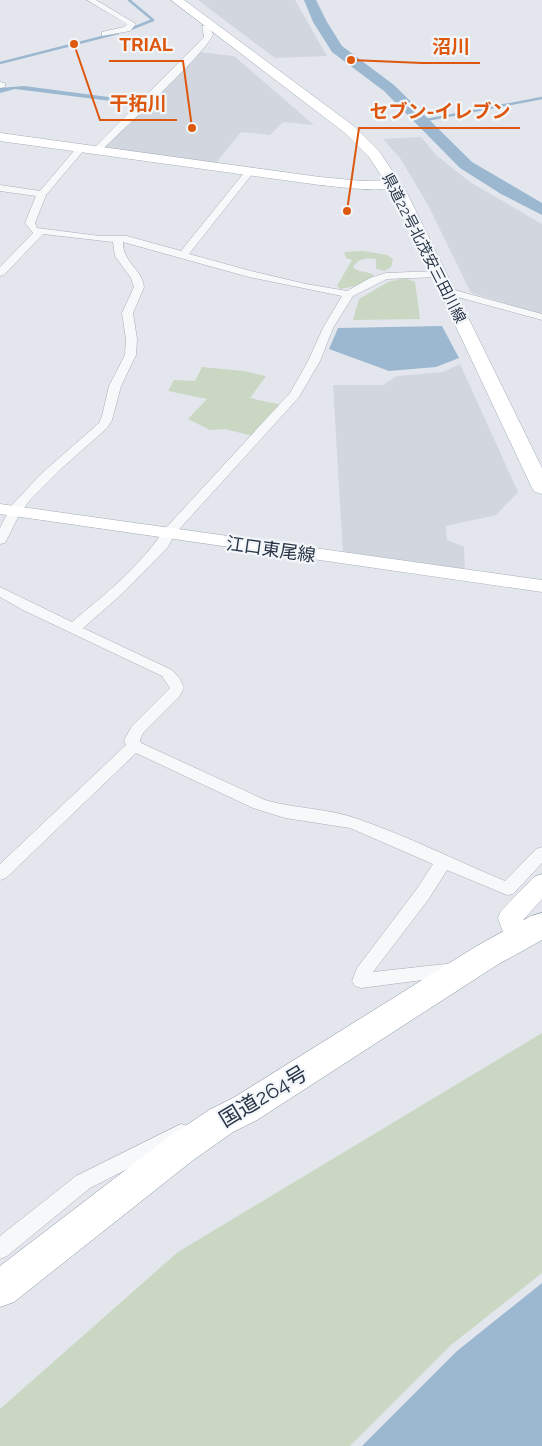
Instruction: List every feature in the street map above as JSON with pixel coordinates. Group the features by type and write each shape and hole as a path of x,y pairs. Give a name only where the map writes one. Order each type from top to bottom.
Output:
{"highway":[{"name":"国道264号","path":"0,1289 179,1150 221,1121 244,1109 467,968 530,932"}],"main road":[{"name":"県道22号北茂安三田川線","path":"177,0 350,130 374,154 400,195 542,488"}],"street":[{"path":"91,0 132,24 127,29 105,34"},
{"path":"97,150 193,55 208,38 209,34 205,28 212,26"},
{"path":"0,137 362,185 393,184"},
{"path":"80,148 42,194 30,223 31,227 38,232 46,231 118,241 121,239 294,285 349,294"},
{"path":"182,256 250,171"},
{"path":"0,188 42,194"},
{"path":"0,273 38,232"},
{"path":"0,540 6,532 7,510 32,490 102,426 110,415 116,384 130,360 132,343 127,314 128,306 138,291 139,284 117,252 118,241"},
{"path":"74,628 118,590 163,544 168,534 295,395 314,361 328,328 349,294 374,280 386,276 438,274"},
{"path":"447,291 542,317"},
{"name":"江口東尾線","path":"7,510 542,586"},
{"path":"496,580 500,593 542,602"},
{"path":"0,591 167,674 175,682 177,688 174,694 137,730 132,740 134,746 259,804 285,812 353,823 507,889 542,853"},
{"path":"0,874 134,746"},
{"path":"444,861 422,895 363,973 361,981 467,968"},
{"path":"530,932 510,918 542,883"},
{"path":"0,1249 84,1182 193,1126 221,1121"}],"shaded area":[{"path":"198,0 295,0 327,56 275,58"},
{"path":"199,52 234,56 314,125 283,122 270,135 241,132 215,164 103,148"},
{"path":"421,137 436,155 470,182 542,224 542,314 471,293 428,205 400,158 383,139"},
{"path":"460,364 518,492 496,515 446,526 447,540 464,547 465,571 343,554 333,385 383,385 397,376 443,372"}],"green space":[{"path":"363,251 387,255 393,259 391,267 385,271 376,269 376,259 360,260 353,267 374,275 358,285 340,289 337,286 352,260 346,258 344,252"},
{"path":"405,278 415,282 420,319 353,320 359,299 388,282"},
{"path":"202,367 243,371 266,376 250,398 282,405 253,436 225,429 210,430 188,419 207,399 168,391 174,380 195,381"},
{"path":"542,1033 542,1273 451,1345 350,1446 0,1446 0,1409 178,1252"}],"water":[{"path":"24,86 139,101 135,104 15,89 0,93 0,88"},
{"path":"442,326 459,358 436,367 389,371 329,349 338,328"},
{"path":"542,1283 542,1446 362,1446 457,1351"}],"waterway":[{"path":"128,30 153,20 129,0"},
{"path":"310,0 320,22 337,49 389,88 466,165 542,210"},
{"path":"0,63 118,33"},
{"path":"421,121 542,98"}],"place":[{"name":"干拓川","path":"74,44"},
{"name":"沼川","path":"351,60"},
{"name":"TRIAL","path":"192,128"},
{"name":"セブン-イレブン","path":"347,211"}]}
